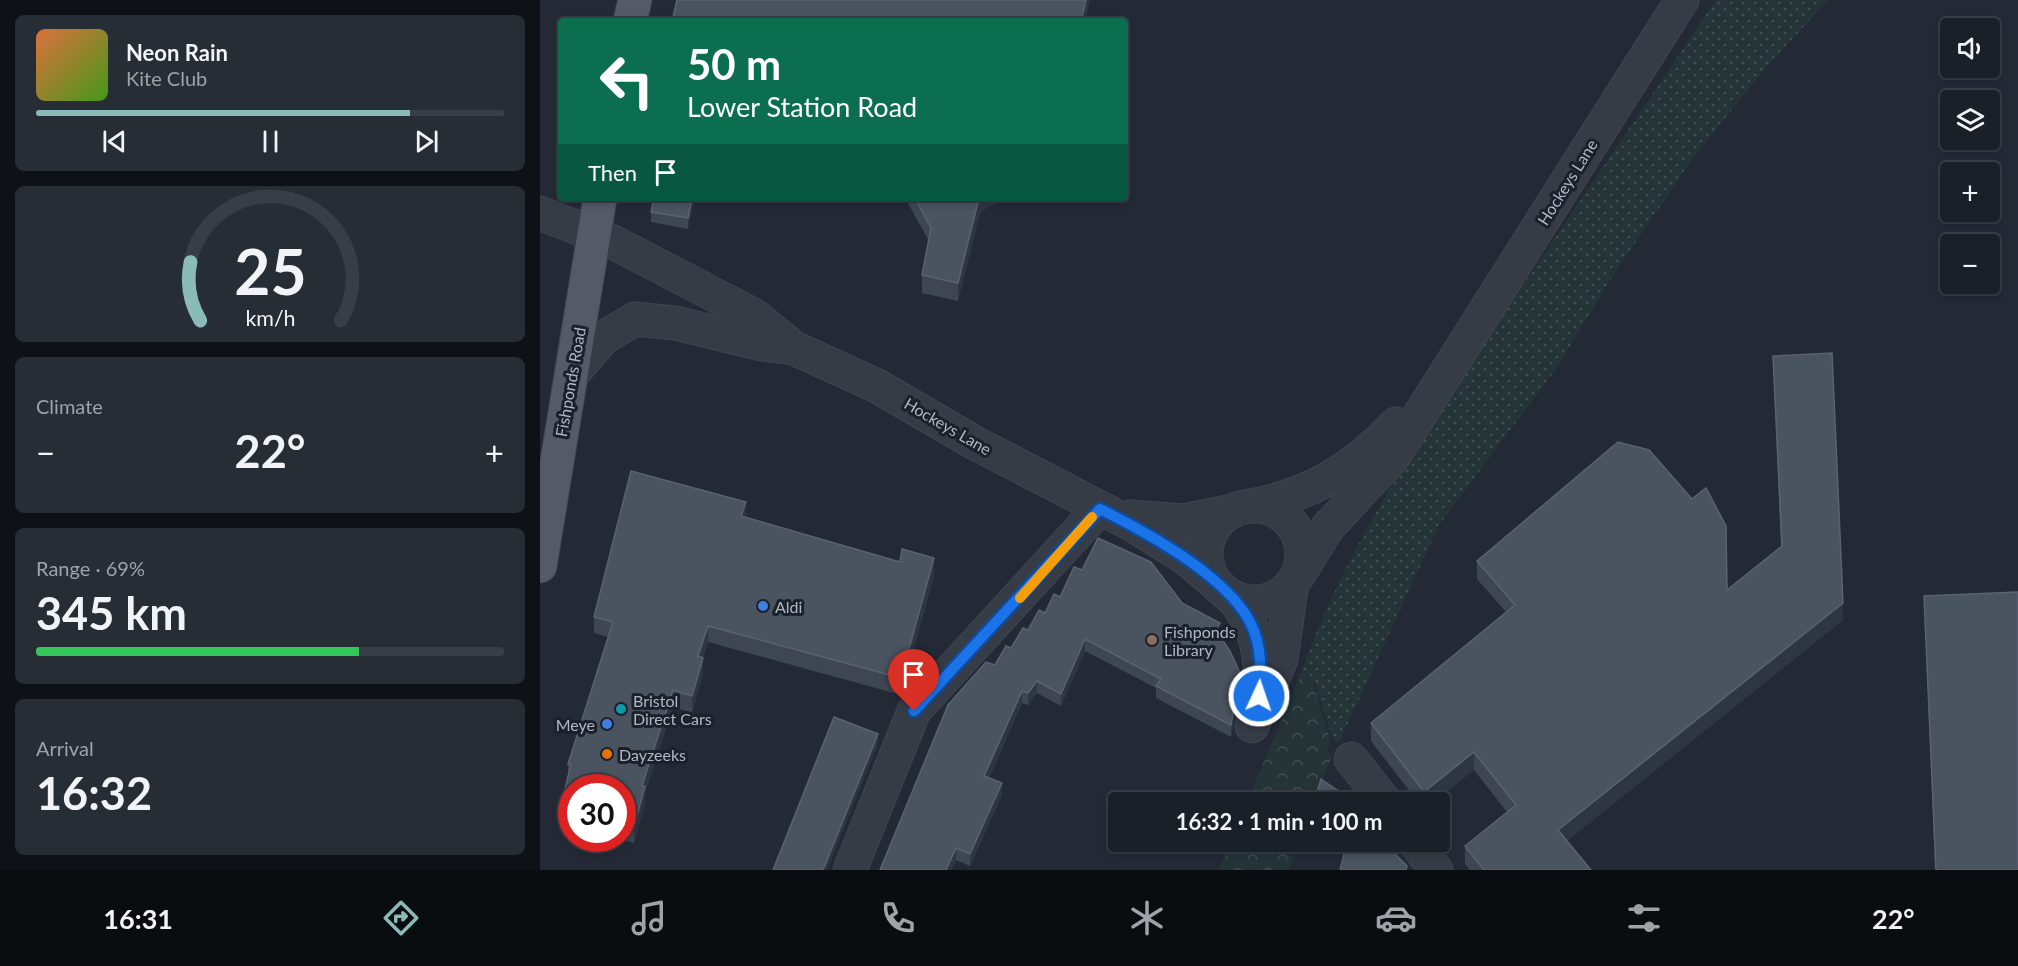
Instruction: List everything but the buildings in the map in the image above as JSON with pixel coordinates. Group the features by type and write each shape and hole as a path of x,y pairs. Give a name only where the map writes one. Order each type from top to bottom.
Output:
{"main road":[{"path":"631,18 634,0"},
{"name":"Fishponds Road","path":"540,565 558,442 573,374 599,201"}],"street":[{"name":"Hockeys Lane","path":"540,213 594,233 755,316 794,348 877,386 975,443 1174,550 1225,591 1247,602 1263,601 1279,595 1294,580 1328,527 1393,457 1682,0"},
{"name":"Hockeys Lane","path":"573,374 603,338 635,319 675,323 762,344 794,348"},
{"name":"Hockeys Lane","path":"1100,509 1137,519 1167,522 1200,519 1298,495 1352,464 1386,435 1452,363"},
{"path":"850,870 914,711 1100,509"},
{"name":"Hockeys Lane","path":"1241,509 1275,511 1294,528 1302,552 1294,580 1281,659 1252,726 1259,696 1259,653 1251,622 1210,573 1207,549 1215,527 1241,509"},
{"path":"1351,759 1377,792"},
{"path":"1422,852 1436,870"}],"green space":[{"path":"1716,0 1828,0 1763,71 1693,158 1612,277 1556,369 1439,525 1339,743 1333,740 1315,684 1300,676 1340,580 1389,489 1445,401"},
{"path":"1300,676 1313,683 1330,739 1327,751 1333,754 1317,792 1251,792"},
{"path":"1227,852 1295,852 1289,870 1219,870"}],"slow traffic":[{"path":"1020,598 1092,517"}],"place":[{"name":"Aldi","path":"763,606"},
{"name":"Fishponds Library","path":"1152,640"},
{"name":"Bristol Direct Cars","path":"621,709"},
{"name":"Meye","path":"607,724"},
{"name":"Dayzeeks","path":"607,754"}],"route":[{"path":"914,711 1028,590 1100,509 1160,540 1187,559 1231,596 1244,611 1257,639 1260,666 1259,696"}]}
